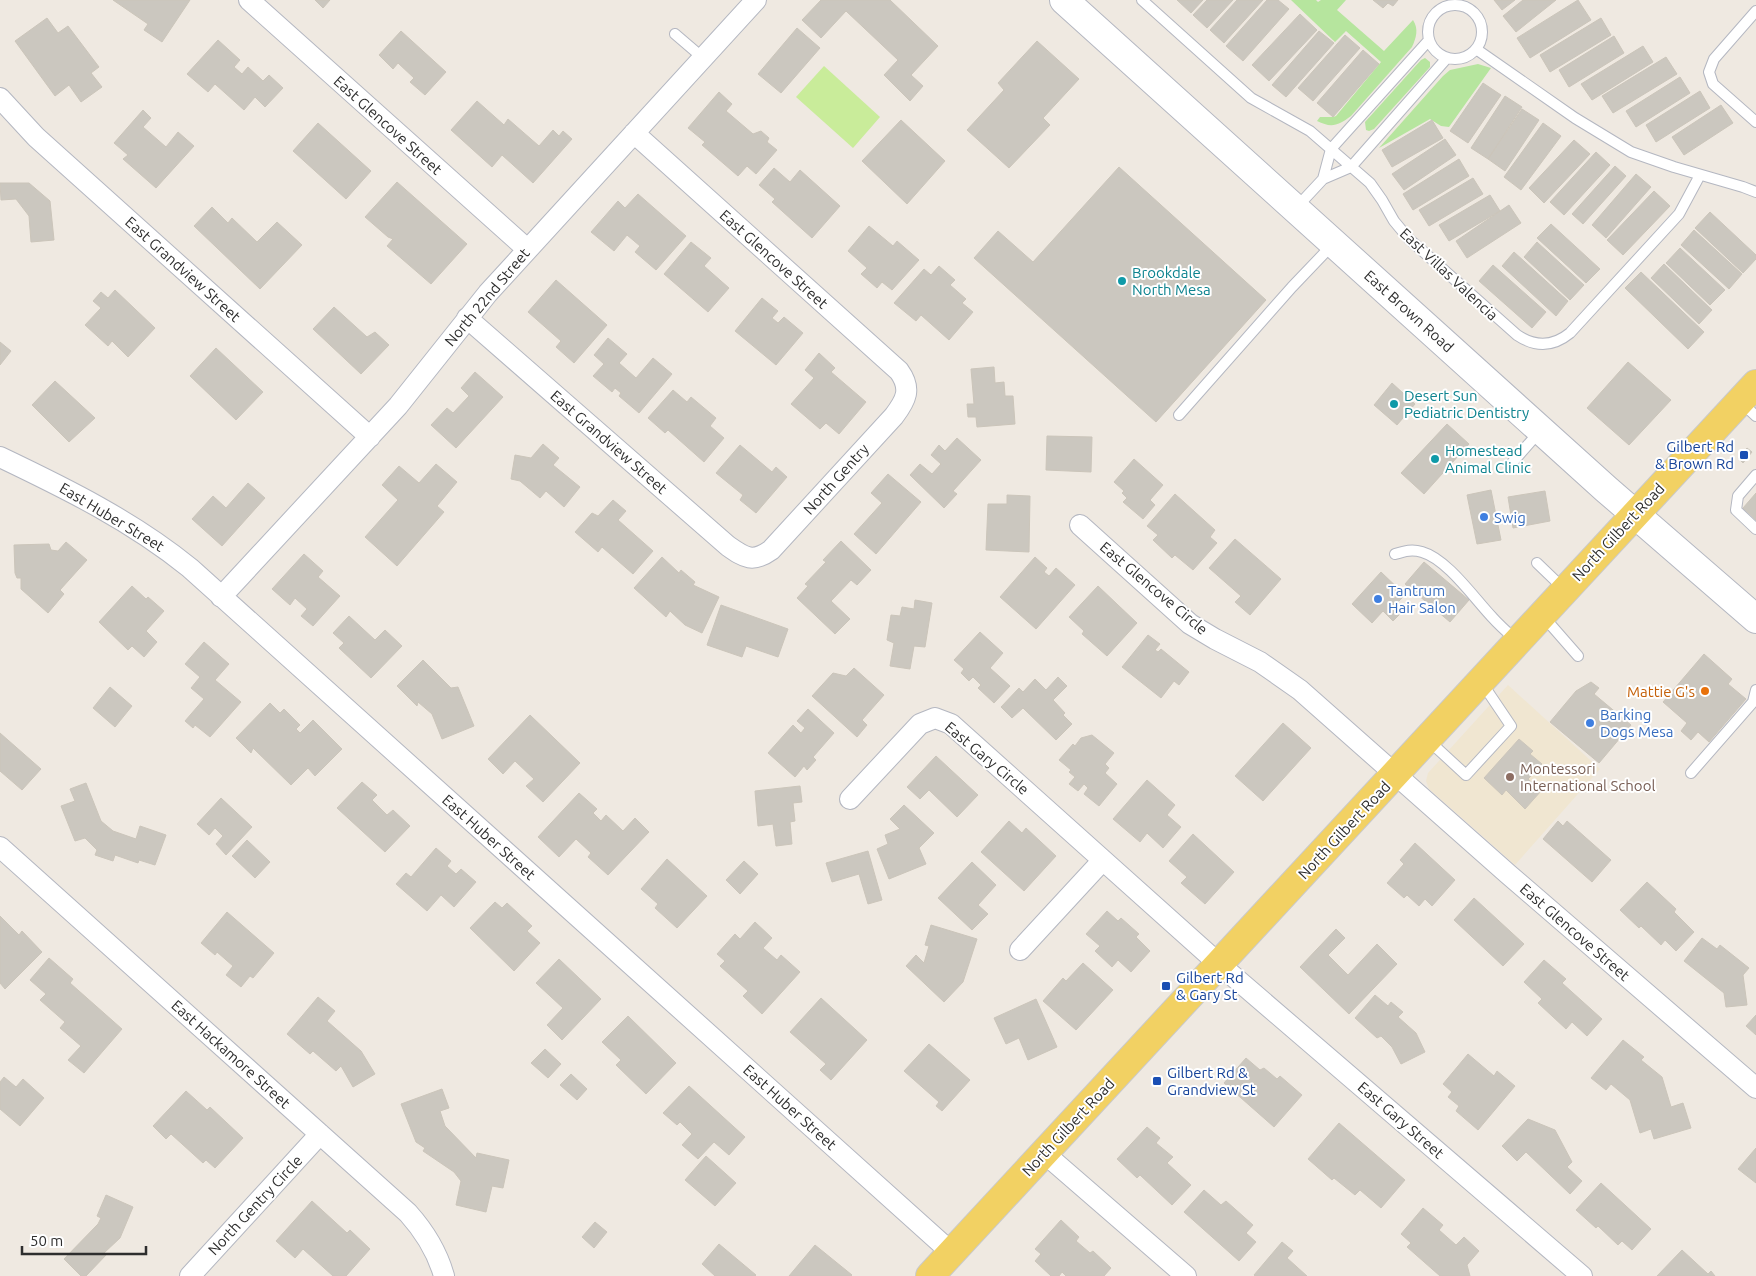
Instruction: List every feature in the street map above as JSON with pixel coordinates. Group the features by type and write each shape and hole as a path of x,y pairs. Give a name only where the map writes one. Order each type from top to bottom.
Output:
{"main road":[{"name":"East Brown Road","path":"1064,0 1541,430 1756,619"},
{"name":"North Gilbert Road","path":"930,1276 1396,775 1635,514 1751,400"}],"street":[{"name":"East Glencove Street","path":"249,0 527,249"},
{"name":"North 22nd Street","path":"221,597 414,388 467,318 527,249 756,0"},
{"name":"East Grandview Street","path":"0,98 36,137 370,437"},
{"name":"East Glencove Street","path":"634,133 891,364 905,380 907,389"},
{"name":"East Grandview Street","path":"467,318 728,546 746,557 754,559"},
{"name":"North Gentry","path":"754,559 763,555 778,543 894,416 905,398 907,389"},
{"name":"East Huber Street","path":"0,457 71,491 140,531 176,557 952,1253"},
{"name":"East Glencove Circle","path":"1080,525 1190,624 1215,640 1260,662 1288,681 1396,775"},
{"name":"East Gary Circle","path":"850,799 920,724 935,718 944,720 958,729 1219,964"},
{"name":"East Glencove Street","path":"1396,775 1500,868 1756,1088"},
{"name":"East Hackamore Street","path":"0,847 320,1134 419,1226 430,1241 444,1276"},
{"path":"1020,950 1103,860"},
{"name":"East Gary Street","path":"1219,964 1582,1276"},
{"name":"North Gentry Circle","path":"190,1276 320,1134"},
{"path":"1044,1153 1186,1276"}],"lane":[{"name":"East Villas Valencia","path":"1142,0 1251,98 1310,130 1352,167 1377,192 1394,221 1408,239 1517,335 1531,343 1540,345 1558,342 1570,333 1679,214 1700,176"},
{"path":"1443,3 1467,7 1479,18 1482,34 1476,49 1470,55 1461,59 1447,58 1436,52 1429,40 1427,27 1430,18 1443,3"},
{"path":"1756,11 1714,59 1709,72 1713,84 1756,122"},
{"path":"675,34 703,58"},
{"path":"1296,209 1323,178 1331,149 1429,40"},
{"path":"1476,49 1576,118 1631,152 1700,176 1756,192"},
{"path":"1323,178 1352,167 1447,58"},
{"path":"1180,415 1292,287 1334,243"},
{"path":"1511,464 1541,430"},
{"path":"1756,475 1738,496 1736,510 1756,529"},
{"path":"1395,554 1408,550 1422,552 1432,557 1468,588 1494,619 1517,642"},
{"path":"1537,563 1565,590"},
{"path":"1542,615 1578,656"},
{"path":"1427,739 1466,775 1511,726 1481,681"},
{"path":"1691,773 1752,702 1756,690"}],"shaded area":[{"name":"Montessori International School","path":"1508,685 1600,769 1515,865 1429,789 1426,781 1428,773"}],"green space":[{"path":"1291,0 1316,0 1318,2 1321,0 1346,0 1337,10 1384,51 1413,20 1415,23 1416,34 1412,47 1351,116 1338,124 1326,125 1317,121 1320,117 1336,116 1381,62 1346,31 1335,42"},
{"path":"1425,58 1430,62 1430,67 1374,129 1366,130 1365,122 1421,60"},
{"path":"1478,64 1491,68 1449,127 1441,126 1430,119 1379,148 1450,70"},
{"path":"824,66 880,117 853,148 796,97"}],"building":[{"path":"113,0 190,0 162,42 144,30 148,24"},
{"path":"315,0 330,0 323,8"},
{"path":"821,0 890,0 938,46 911,75 923,86 910,101 884,75 898,60 846,11 821,38 802,20"},
{"path":"1177,0 1203,0 1191,13"},
{"path":"1207,0 1233,0 1207,28 1193,15"},
{"path":"1237,0 1263,0 1224,43 1210,30"},
{"path":"1267,0 1278,0 1289,9 1243,61 1226,46"},
{"path":"1373,0 1398,0 1393,6 1388,3 1383,8"},
{"path":"1494,0 1515,0 1502,10"},
{"path":"1523,0 1556,0 1516,32 1503,16"},
{"path":"1578,0 1591,20 1530,58 1517,38"},
{"path":"1300,14 1317,30 1269,81 1252,65"},
{"path":"47,18 58,33 68,26 99,67 91,73 102,87 81,102 69,85 55,96 15,41"},
{"path":"1601,18 1611,35 1550,72 1540,55"},
{"path":"797,28 820,48 781,93 758,74"},
{"path":"401,31 446,72 425,95 410,82 414,78 398,63 393,69 379,55"},
{"path":"1319,31 1334,43 1286,97 1272,85"},
{"path":"1345,35 1360,48 1313,101 1298,88"},
{"path":"1614,36 1624,53 1569,87 1559,70"},
{"path":"218,40 240,60 234,67 242,74 248,67 263,81 269,75 283,88 265,107 255,97 244,110 215,84 208,92 187,74"},
{"path":"1037,41 1079,79 1043,118 1050,125 1009,168 967,130 1004,90 998,83"},
{"path":"1643,46 1653,62 1592,100 1581,84"},
{"path":"1363,50 1379,64 1333,117 1317,103"},
{"path":"1666,57 1677,74 1613,113 1602,96"},
{"path":"1680,77 1690,93 1636,127 1626,111"},
{"path":"1483,83 1501,95 1468,143 1450,131"},
{"path":"1700,91 1710,108 1656,142 1646,125"},
{"path":"719,92 732,104 726,111 753,134 761,131 769,138 767,142 777,150 756,174 747,166 738,176 702,145 705,142 688,128"},
{"path":"1505,96 1522,107 1488,159 1471,148"},
{"path":"477,101 504,125 508,119 539,146 553,130 559,136 563,131 572,139 533,183 502,155 492,167 451,130"},
{"path":"1721,105 1733,123 1684,155 1672,137"},
{"path":"1522,109 1539,120 1505,171 1488,159"},
{"path":"143,110 151,118 143,127 166,147 178,132 194,146 156,188 123,159 128,155 114,143"},
{"path":"901,120 945,161 907,204 862,161"},
{"path":"1432,120 1443,138 1392,167 1382,150"},
{"path":"318,123 371,171 346,199 293,151"},
{"path":"1543,123 1561,136 1521,190 1504,177"},
{"path":"1445,139 1456,155 1404,190 1392,174"},
{"path":"1574,140 1590,154 1544,203 1529,188"},
{"path":"1596,152 1610,165 1564,215 1550,202"},
{"path":"1459,159 1469,176 1413,210 1403,194"},
{"path":"1615,166 1626,176 1583,224 1572,214"},
{"name":"Brookdale North Mesa","path":"1119,167 1266,300 1156,422 974,258 998,231 1033,262"},
{"path":"774,168 790,182 800,170 840,206 812,238 772,202 775,199 759,185"},
{"path":"1636,174 1651,187 1606,238 1592,225"},
{"path":"1473,178 1483,194 1429,226 1419,210"},
{"path":"397,182 467,244 431,284 387,246 393,239 388,237 365,217"},
{"path":"0,183 29,183 50,201 54,240 31,242 29,216 16,199 1,200"},
{"path":"1654,191 1670,206 1623,255 1607,240"},
{"path":"638,194 686,236 656,270 635,252 640,246 627,235 614,251 591,232 618,201 625,208"},
{"path":"1490,195 1500,211 1449,241 1439,225"},
{"path":"1509,205 1521,223 1467,258 1456,241"},
{"path":"212,207 228,223 232,218 257,242 277,222 302,245 260,289 194,226"},
{"path":"1710,212 1756,255 1756,259 1743,273 1695,228"},
{"path":"1551,224 1600,269 1586,283 1537,238"},
{"path":"869,226 893,246 897,241 919,260 892,290 882,282 877,288 861,274 867,268 848,251"},
{"path":"1694,230 1742,274 1729,289 1681,245"},
{"path":"691,242 711,258 704,266 729,288 708,312 664,274"},
{"path":"1537,242 1584,285 1570,300 1524,257"},
{"path":"1680,248 1725,290 1710,305 1666,263"},
{"path":"1514,252 1568,301 1556,316 1502,266"},
{"path":"1664,264 1712,310 1699,324 1651,278"},
{"path":"1493,265 1546,312 1532,328 1479,281"},
{"path":"939,266 955,280 950,285 966,299 962,303 973,312 949,340 921,315 916,321 894,303 924,269 931,275"},
{"path":"1641,272 1704,332 1688,349 1625,288"},
{"path":"556,280 607,325 574,363 556,347 561,341 528,312"},
{"path":"115,290 155,328 128,357 112,341 108,346 85,325 101,308 93,301 101,292 108,298"},
{"path":"762,298 778,311 772,318 778,323 784,317 803,333 776,365 735,331"},
{"path":"334,307 367,337 375,332 389,345 361,374 313,329"},
{"path":"608,338 627,354 619,363 636,378 653,358 672,374 639,413 619,396 621,393 615,388 612,392 593,376 604,364 594,355"},
{"path":"0,342 11,351 0,365"},
{"path":"216,348 263,392 236,420 190,376"},
{"path":"819,353 835,368 831,372 866,402 839,434 826,423 820,429 791,404 814,378 805,370"},
{"path":"1628,362 1671,400 1629,445 1587,408"},
{"path":"994,367 995,383 1004,382 1005,396 1013,396 1015,424 977,427 976,417 968,417 967,404 974,404 971,369"},
{"path":"475,372 503,397 456,448 431,425 447,408 453,413 469,396 461,388"},
{"path":"55,381 95,418 69,442 32,405"},
{"name":"Desert Sun Pediatric Dentistry","path":"1392,383 1415,404 1397,425 1374,405"},
{"path":"673,390 687,402 691,397 716,418 710,426 724,438 704,462 668,430 665,433 648,418"},
{"name":"Homestead Animal Clinic","path":"1447,424 1469,444 1424,494 1401,473"},
{"path":"1047,436 1092,437 1091,472 1046,470"},
{"path":"957,438 981,460 953,491 957,494 944,508 910,475 920,464 932,474 941,464 931,455 939,445 945,451"},
{"path":"543,444 559,458 553,465 580,487 564,507 546,491 540,498 520,481 511,479 515,455 531,458"},
{"path":"740,445 772,472 776,467 787,477 756,513 740,500 743,495 716,473"},
{"path":"1747,448 1752,452 1743,463 1738,458"},
{"path":"1134,459 1163,485 1150,500 1155,505 1143,519 1123,502 1127,498 1122,493 1124,491 1114,482"},
{"path":"436,464 457,482 437,506 444,512 397,566 365,537 398,500 382,485 399,466 419,483"},
{"path":"888,474 921,502 876,554 854,534 882,503 871,493"},
{"path":"248,483 265,498 222,546 192,519 213,496 226,508"},
{"name":"Swig","path":"1491,490 1501,540 1477,544 1467,495"},
{"path":"1545,491 1550,521 1513,528 1508,497"},
{"path":"1756,493 1756,520 1743,508"},
{"path":"1175,494 1215,530 1210,537 1217,543 1193,570 1175,555 1172,558 1153,540 1158,535 1147,526"},
{"path":"1007,495 1030,496 1029,552 986,550 988,504 1007,504"},
{"path":"613,500 626,511 618,520 653,551 633,574 602,547 598,552 575,532 592,513 598,516"},
{"path":"1235,539 1281,579 1250,615 1235,602 1241,596 1209,568"},
{"path":"841,541 871,570 857,585 851,580 831,601 850,619 835,634 797,598 808,586 805,584 826,562 823,560"},
{"path":"66,542 87,560 60,590 64,594 48,613 21,589 21,578 17,578 15,573 14,545 49,544 51,550 58,551"},
{"path":"304,554 323,571 318,577 340,596 313,626 301,616 307,609 295,598 290,605 272,589"},
{"path":"662,557 679,573 681,570 695,582 693,585 719,597 702,633 685,625 670,611 666,617 634,588"},
{"path":"1035,557 1047,568 1044,572 1049,576 1056,568 1075,585 1036,629 1000,597"},
{"path":"1424,562 1469,600 1450,622 1405,584"},
{"name":"Tantrum Hair Salon","path":"1381,572 1405,595 1395,605 1402,612 1393,621 1383,611 1372,623 1352,604"},
{"path":"132,586 146,599 148,597 164,611 146,631 157,642 144,657 132,646 128,650 99,622"},
{"path":"1098,586 1137,623 1107,656 1082,634 1084,631 1069,617"},
{"path":"915,600 932,603 925,647 914,646 910,669 890,666 894,643 887,640 891,615 900,616 902,607 914,609"},
{"path":"721,605 788,629 778,657 746,646 742,657 707,645"},
{"path":"349,616 375,640 385,630 402,646 371,678 339,648 344,643 333,633"},
{"path":"980,632 1003,653 990,668 1010,686 994,703 978,688 981,685 973,677 969,681 961,673 964,669 954,660"},
{"path":"1148,635 1160,644 1155,650 1158,652 1161,649 1189,672 1179,685 1174,681 1161,698 1122,667"},
{"path":"204,642 229,664 215,680 241,702 210,737 195,725 193,728 185,721 204,699 191,688 200,677 185,664"},
{"name":"Mattie G's","path":"1704,654 1732,679 1728,684 1746,699 1709,742 1698,732 1691,740 1681,731 1687,723 1663,702"},
{"path":"423,660 451,688 458,687 474,726 442,739 432,714 418,702 417,706 397,686"},
{"path":"854,668 884,695 862,720 867,725 857,737 812,696 833,673 846,676"},
{"path":"1058,677 1067,686 1053,700 1072,724 1056,740 1023,708 1012,718 1001,707 1019,688 1023,692 1035,679 1046,690"},
{"name":"Barking Dogs Mesa","path":"1591,682 1599,688 1594,694 1631,725 1599,763 1550,722 1576,691"},
{"path":"110,687 132,706 115,727 93,708"},
{"path":"270,703 280,713 284,709 300,725 296,729 300,733 313,720 342,749 315,776 308,768 291,785 253,748 251,753 236,738"},
{"path":"808,709 834,733 813,757 816,760 807,770 804,766 795,777 768,753 793,725 801,733 805,728 797,721"},
{"path":"530,715 580,763 543,802 526,786 534,779 515,761 503,774 488,759"},
{"path":"1283,723 1311,748 1263,801 1235,776"},
{"path":"0,733 41,769 22,790 0,771"},
{"path":"1092,735 1114,753 1105,764 1109,768 1105,773 1117,784 1099,806 1084,794 1088,788 1084,784 1078,791 1069,784 1075,777 1069,772 1071,770 1059,760 1073,744 1075,746 1081,738"},
{"path":"1519,739 1533,751 1530,754 1542,764 1528,779 1541,791 1525,809 1506,790 1502,795 1484,778"},
{"path":"936,756 978,795 957,817 929,790 920,799 907,787"},
{"path":"1147,780 1175,805 1167,815 1181,827 1163,848 1147,833 1140,842 1113,819"},
{"path":"362,782 377,795 372,800 387,815 393,810 410,826 385,852 337,808"},
{"path":"86,783 101,821 113,831 136,839 140,826 166,835 155,865 139,860 138,863 115,855 113,861 95,855 97,850 85,838 75,841 61,806 75,801 70,789"},
{"path":"800,786 802,802 793,803 795,821 790,822 792,844 776,846 773,824 758,826 755,791"},
{"path":"579,793 597,809 593,813 601,821 606,815 623,831 635,818 649,832 608,875 588,857 591,853 576,839 559,857 538,837"},
{"path":"221,798 252,827 226,855 216,844 223,836 215,828 209,835 197,824"},
{"path":"904,805 934,833 919,848 926,864 889,879 877,849 888,844 885,835 900,829 890,819"},
{"path":"1009,821 1022,833 1026,828 1056,856 1024,891 981,852"},
{"path":"1558,821 1563,826 1567,821 1611,860 1592,882 1543,839"},
{"path":"1193,834 1234,872 1205,904 1181,883 1187,877 1169,861"},
{"path":"247,840 270,862 255,878 232,856"},
{"path":"1415,843 1455,880 1432,906 1425,899 1419,906 1407,895 1404,898 1387,883 1404,864 1400,860"},
{"path":"436,848 451,861 447,866 456,874 461,869 476,882 454,907 441,895 427,911 396,884 406,873 411,877"},
{"path":"868,851 882,900 868,904 859,874 832,882 826,863"},
{"path":"667,859 707,896 677,928 655,908 658,904 641,889"},
{"path":"744,861 758,874 740,894 726,880"},
{"path":"972,862 996,885 978,905 988,914 972,930 938,898"},
{"path":"1647,882 1676,909 1674,912 1694,932 1676,951 1665,940 1661,945 1620,910"},
{"path":"1474,898 1524,944 1503,966 1454,920"},
{"path":"495,902 502,908 507,903 532,926 527,931 540,943 514,971 470,928"},
{"path":"1107,911 1118,921 1121,918 1139,934 1136,937 1150,951 1131,972 1118,960 1112,967 1095,951 1100,946 1086,934"},
{"path":"227,912 274,953 253,978 250,976 241,987 226,975 233,966 217,952 215,955 201,943"},
{"path":"0,916 19,935 22,931 42,952 5,989 0,983"},
{"path":"755,922 772,938 763,948 777,960 781,955 800,972 762,1014 743,996 748,991 720,966 725,961 717,954 735,934 740,939"},
{"path":"931,925 977,939 963,982 944,1002 906,966 916,955 924,963 929,946 925,945"},
{"path":"1336,929 1345,938 1328,955 1348,975 1377,944 1397,964 1349,1014 1300,967"},
{"path":"1702,938 1717,949 1720,945 1749,968 1743,975 1747,1005 1726,1007 1724,993 1684,961"},
{"path":"49,958 73,979 70,983 122,1029 84,1073 68,1060 81,1046 60,1028 65,1022 40,1000 46,994 30,980"},
{"path":"559,959 601,999 562,1040 547,1025 563,1008 536,983"},
{"path":"1544,960 1566,979 1562,983 1602,1019 1587,1036 1572,1022 1566,1029 1538,1003 1542,999 1524,982"},
{"path":"1083,963 1113,990 1076,1030 1043,1001 1063,978 1066,981"},
{"path":"1375,995 1388,1006 1391,1002 1403,1012 1398,1017 1416,1033 1425,1052 1401,1064 1392,1047 1381,1036 1377,1038 1355,1018"},
{"path":"318,997 335,1011 327,1021 361,1051 375,1074 353,1087 341,1066 336,1071 313,1051 310,1054 287,1034"},
{"path":"821,998 867,1040 831,1080 820,1070 826,1064 790,1032"},
{"path":"1036,999 1057,1047 1028,1060 1019,1038 1006,1044 994,1018"},
{"path":"1756,1015 1756,1035 1746,1026"},
{"path":"628,1016 676,1063 646,1094 616,1065 621,1060 602,1042"},
{"path":"1623,1040 1644,1057 1641,1060 1662,1077 1671,1107 1683,1103 1691,1128 1654,1139 1651,1129 1640,1133 1630,1100 1611,1084 1606,1090 1591,1078"},
{"path":"929,1044 970,1080 942,1111 936,1106 939,1102 904,1071"},
{"path":"545,1049 561,1064 548,1078 531,1063"},
{"path":"1468,1054 1494,1076 1497,1071 1515,1086 1478,1130 1456,1111 1459,1106 1448,1097 1452,1092 1443,1084"},
{"path":"1246,1058 1260,1070 1264,1068 1277,1079 1280,1076 1302,1095 1274,1127 1224,1083"},
{"path":"571,1074 587,1089 577,1100 560,1085"},
{"path":"4,1077 16,1087 23,1079 44,1098 20,1126 0,1109 0,1082"},
{"path":"689,1086 745,1137 729,1155 714,1142 698,1159 682,1145 692,1134 680,1122 677,1125 663,1113"},
{"path":"442,1089 449,1108 440,1111 445,1126 476,1158 477,1153 509,1160 503,1188 492,1186 486,1212 456,1205 461,1181 454,1172 423,1151 425,1148 416,1142 401,1104"},
{"path":"186,1091 207,1110 210,1107 243,1138 215,1168 206,1160 203,1163 171,1134 166,1139 153,1126"},
{"path":"1528,1119 1555,1130 1572,1162 1567,1167 1582,1181 1570,1194 1526,1152 1517,1161 1502,1146"},
{"path":"1339,1123 1405,1180 1381,1208 1360,1190 1355,1195 1334,1178 1332,1180 1308,1159"},
{"path":"1147,1127 1160,1138 1156,1143 1173,1157 1167,1163 1191,1185 1172,1205 1140,1175 1137,1178 1117,1159"},
{"path":"1756,1148 1756,1183 1738,1169"},
{"path":"706,1156 736,1183 715,1206 685,1180"},
{"path":"1601,1183 1651,1229 1632,1250 1622,1241 1618,1245 1598,1226 1596,1228 1576,1210"},
{"path":"1204,1190 1221,1205 1226,1201 1253,1225 1246,1233 1256,1242 1239,1261 1184,1212"},
{"path":"106,1195 133,1207 120,1238 104,1253 107,1254 86,1276 81,1276 64,1259 98,1224 101,1218 97,1216"},
{"path":"312,1201 347,1233 350,1230 370,1249 346,1276 333,1276 303,1249 295,1258 276,1241"},
{"path":"1423,1208 1443,1225 1439,1230 1456,1245 1464,1237 1479,1251 1467,1265 1470,1276 1440,1276 1407,1247 1411,1243 1401,1234"},
{"path":"1061,1220 1079,1237 1076,1241 1090,1253 1093,1251 1111,1268 1104,1276 1066,1276 1062,1272 1059,1276 1051,1276 1035,1261 1041,1254 1035,1249"},
{"path":"595,1222 607,1232 594,1248 582,1237"},
{"path":"1282,1242 1293,1251 1287,1258 1307,1276 1255,1276 1254,1275"},
{"path":"719,1244 756,1275 715,1276 702,1264"},
{"path":"815,1245 852,1275 789,1276"},
{"path":"1682,1250 1708,1274 1711,1271 1715,1276 1657,1276"}],"place":[{"name":"Brookdale North Mesa","path":"1122,281"},
{"name":"Desert Sun Pediatric Dentistry","path":"1394,404"},
{"name":"Gilbert Rd & Brown Rd","path":"1744,455"},
{"name":"Homestead Animal Clinic","path":"1435,459"},
{"name":"Swig","path":"1484,517"},
{"name":"Tantrum Hair Salon","path":"1378,599"},
{"name":"Mattie G's","path":"1705,691"},
{"name":"Barking Dogs Mesa","path":"1590,723"},
{"name":"Montessori International School","path":"1510,777"},
{"name":"Gilbert Rd & Gary St","path":"1166,986"},
{"name":"Gilbert Rd & Grandview St","path":"1157,1081"}]}
